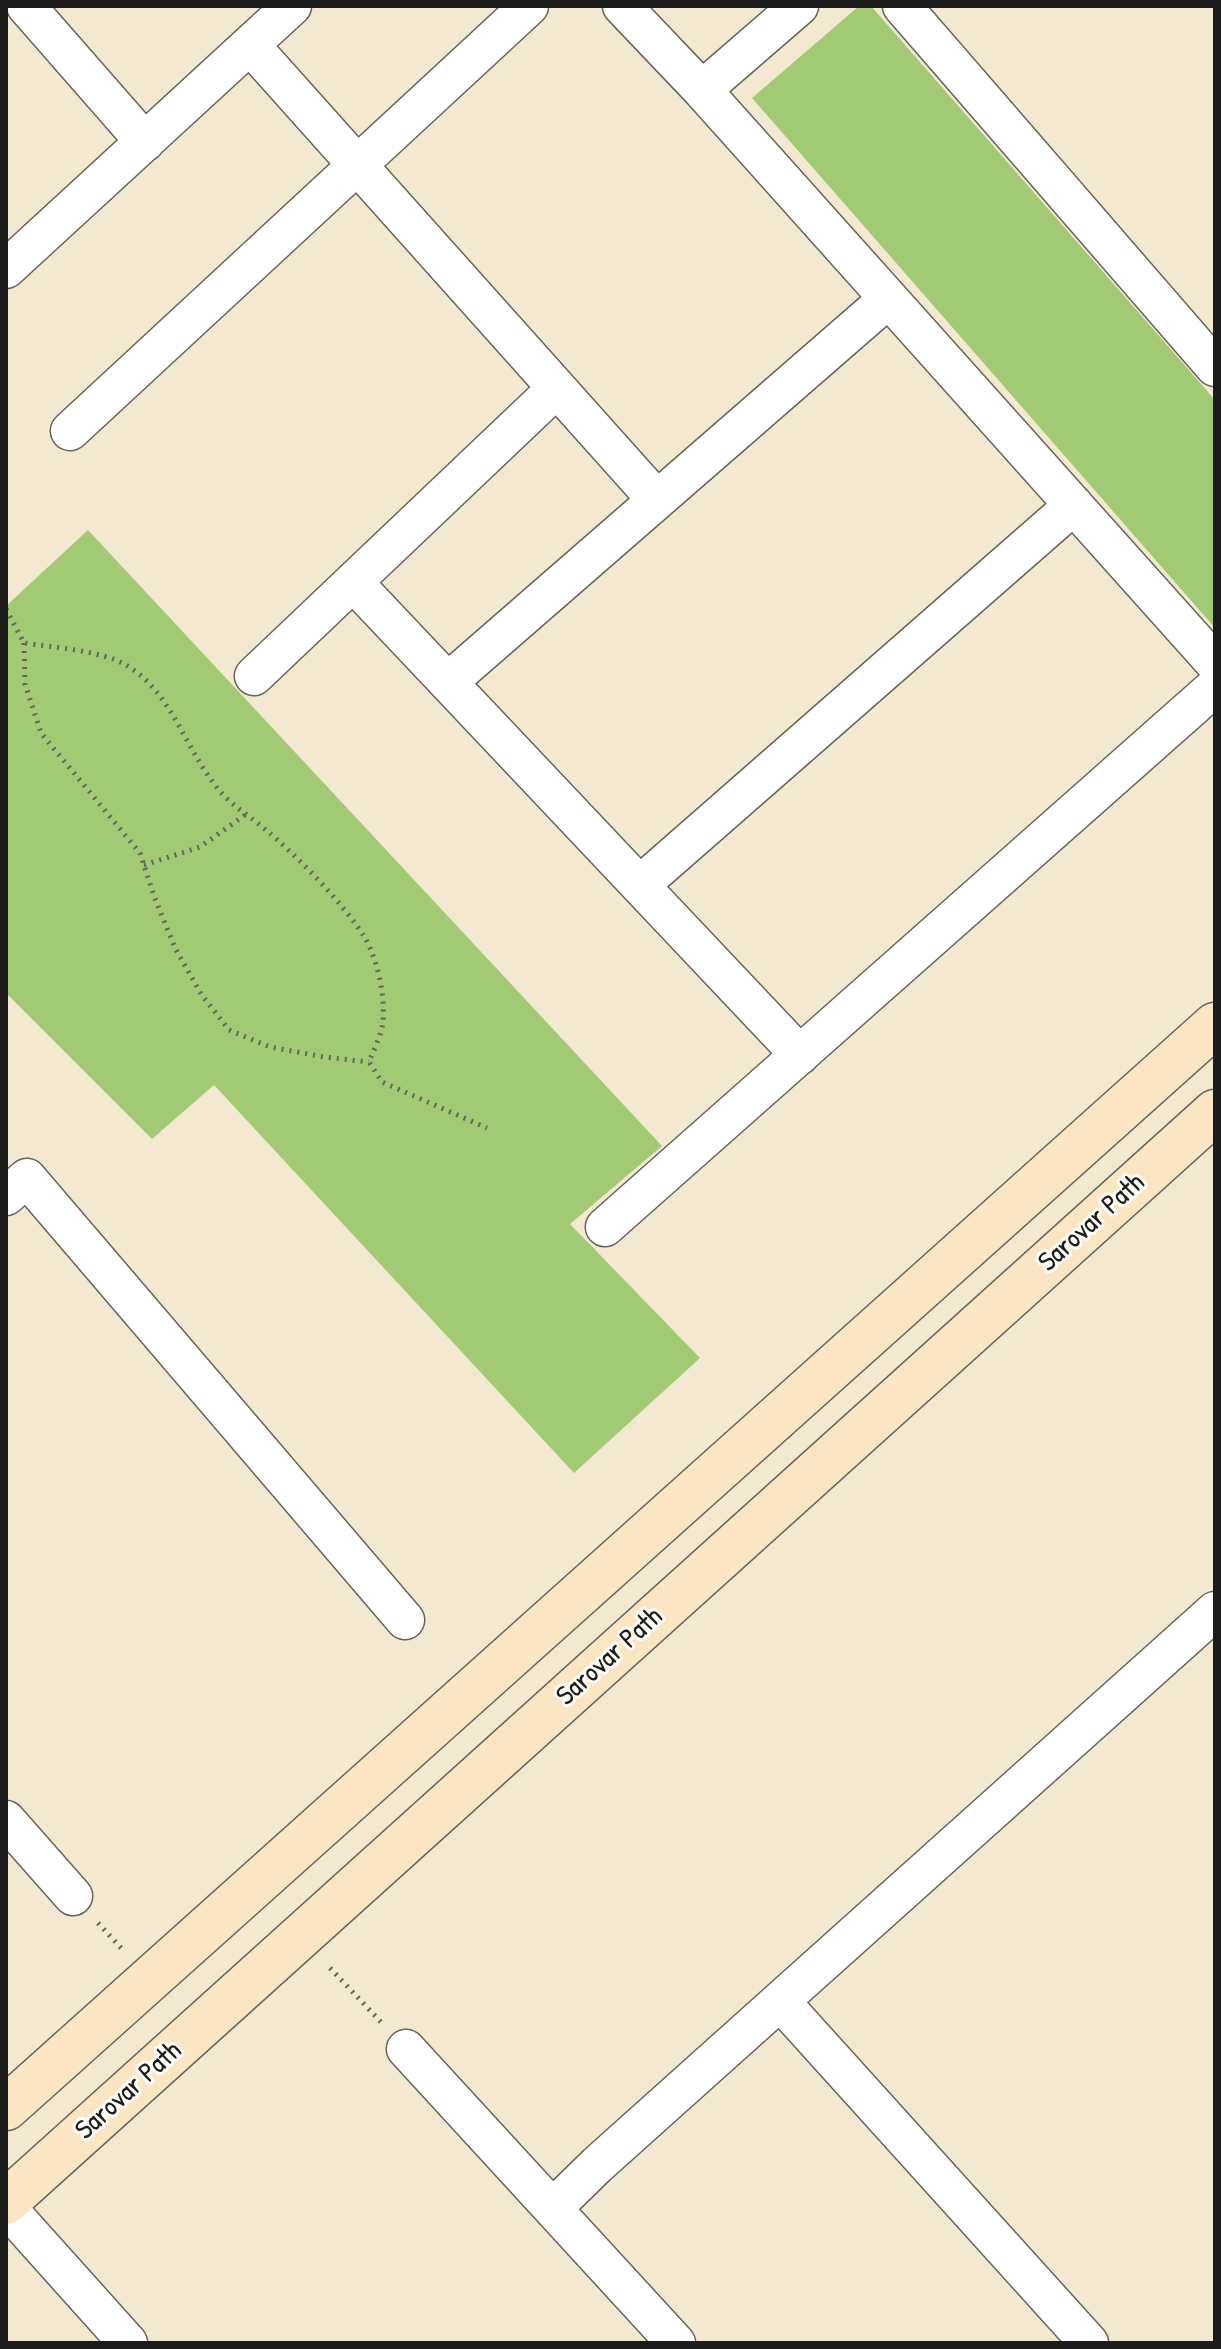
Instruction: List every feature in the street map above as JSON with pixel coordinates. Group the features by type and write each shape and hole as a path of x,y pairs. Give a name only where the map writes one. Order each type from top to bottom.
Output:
{"main road":[{"path":"6,2108 1215,1025"},
{"name":"Sarovar Path","path":"6,2204 1215,1112"}],"street":[{"path":"26,6 145,142"},
{"path":"6,269 292,6"},
{"path":"70,431 529,6"},
{"path":"622,6 702,90 1215,663"},
{"path":"702,90 799,6"},
{"path":"902,6 1215,367"},
{"path":"250,45 657,500"},
{"path":"448,682 888,299"},
{"path":"254,676 557,388"},
{"path":"640,885 1074,505"},
{"path":"353,582 800,1055"},
{"path":"605,1227 1215,687"},
{"path":"6,1196 27,1178 405,1620"},
{"path":"553,2208 597,2165 1215,1611"},
{"path":"6,1820 73,1896"},
{"path":"780,2001 1089,2343"},
{"path":"406,2049 676,2343"},
{"path":"6,2204 128,2343"}],"path":[{"path":"6,609 24,643 25,684 41,733 140,853 175,948 201,994 229,1030 270,1047 369,1062"},
{"path":"24,643 79,651 123,663 153,683 212,781 236,809 265,829 334,899 365,939 381,982 383,1023 369,1062"},
{"path":"144,865 200,847 245,815"},
{"path":"369,1062 382,1082 487,1128"},
{"path":"73,1896 149,1979"},
{"path":"300,1936 406,2049"}],"green space":[{"path":"859,6 871,6 1215,400 1215,628 752,98"},
{"path":"88,530 662,1146 570,1224 700,1358 574,1473 214,1085 152,1139 6,993 6,606"}]}
